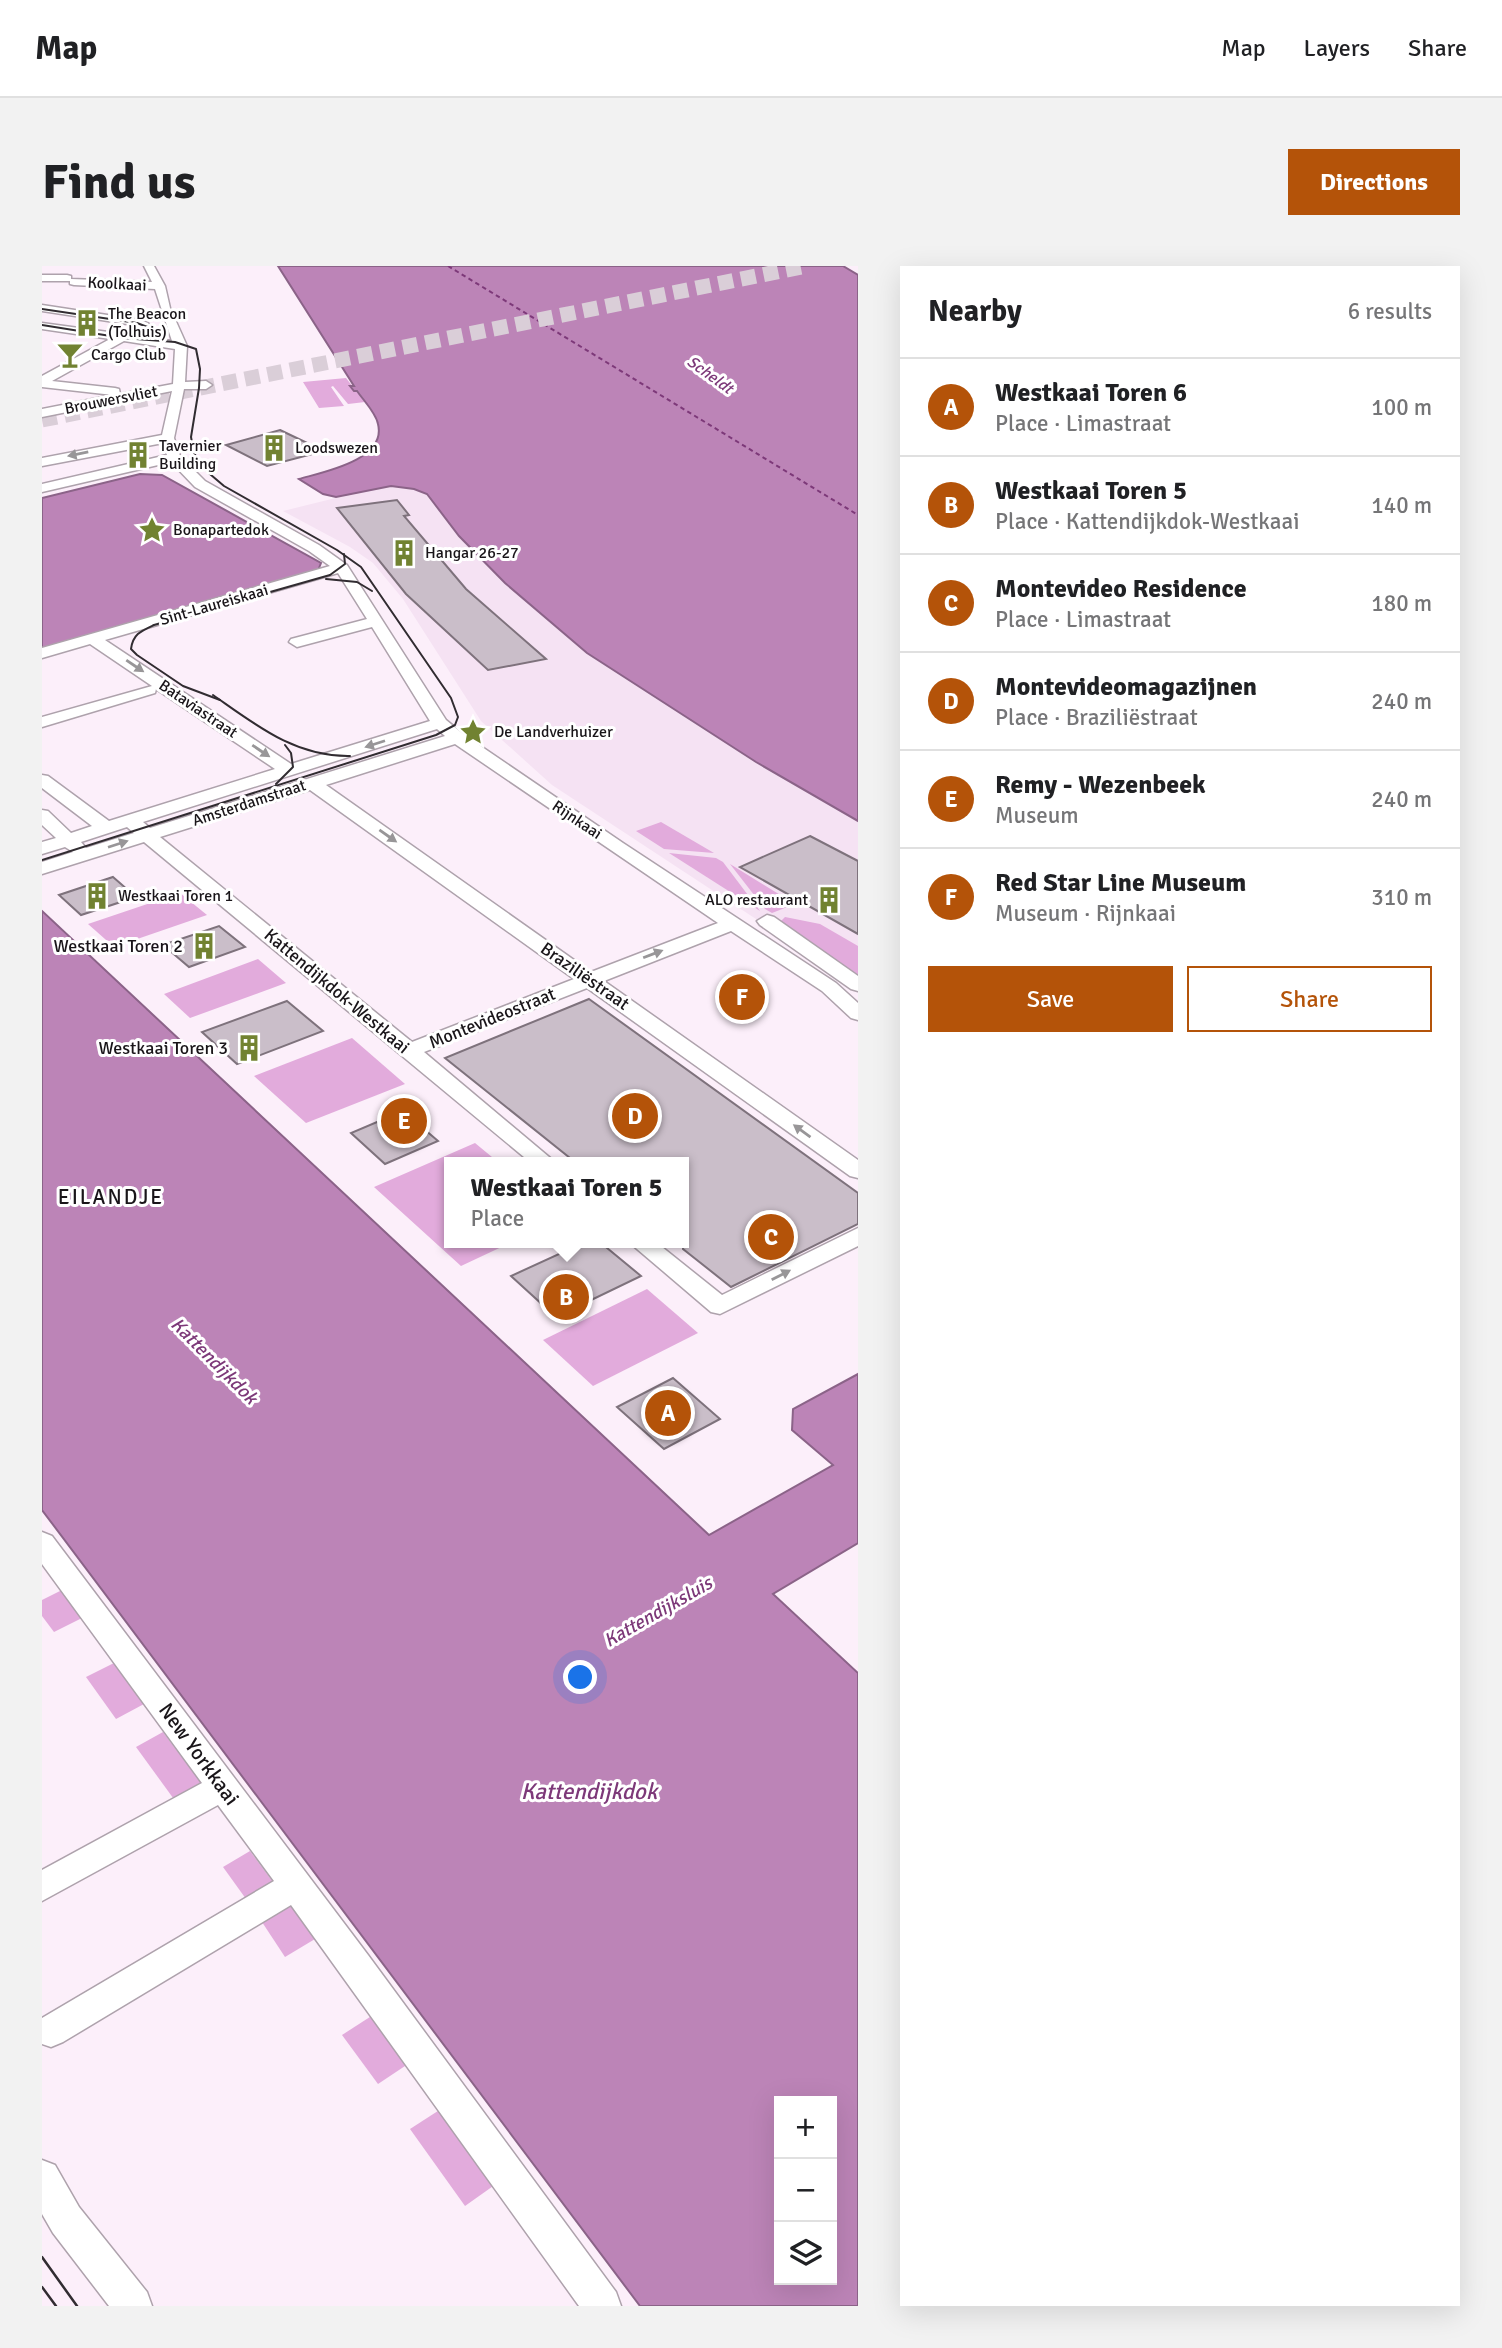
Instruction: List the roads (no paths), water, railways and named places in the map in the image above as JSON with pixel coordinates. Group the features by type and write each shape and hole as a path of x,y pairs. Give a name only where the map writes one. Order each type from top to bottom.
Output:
{"street":[{"path":"68,266 69,283"},
{"path":"149,266 160,286 181,346 179,384 169,402 168,438 172,461"},
{"name":"Koolkaai","path":"42,278 69,283 160,286"},
{"path":"42,300 57,297 42,308"},
{"path":"42,308 136,322 147,328 142,334 121,338 42,382"},
{"path":"42,326 181,346"},
{"path":"42,382 137,395"},
{"path":"112,391 155,383 206,386"},
{"name":"Brouwersvliet","path":"42,414 179,384"},
{"path":"42,462 168,438"},
{"path":"42,488 172,461"},
{"path":"42,496 172,461"},
{"name":"Rijnkaai","path":"172,461 200,484 332,560 335,576 377,622 440,723 457,738 836,992 858,1014"},
{"name":"Sint-Laureiskaai","path":"286,592 335,576"},
{"name":"Sint-Laureiskaai","path":"42,665 99,643 335,576"},
{"path":"297,642 377,622"},
{"name":"Sint-Laureiskaai","path":"42,653 99,643"},
{"name":"Bataviastraat","path":"99,643 290,771"},
{"path":"42,722 149,690"},
{"name":"Amsterdamstraat","path":"42,848 74,834 130,821 440,723"},
{"name":"Amsterdamstraat","path":"42,868 457,738"},
{"path":"42,779 106,828"},
{"name":"Braziliëstraat","path":"312,783 858,1171"},
{"path":"42,798 74,834 83,855"},
{"path":"42,815 74,834"},
{"name":"Kattendijkdok-Westkaai","path":"130,821 538,1157"},
{"path":"767,921 858,985"},
{"name":"Montevideostraat","path":"409,1051 732,924"},
{"path":"648,1248 720,1306 858,1236"},
{"name":"New Yorkkaai","path":"42,1543 356,1966 601,2306"},
{"path":"42,1887 223,1787"},
{"path":"51,2031 296,1885"},
{"path":"42,2178 66,2220 133,2306"}],"water":[{"name":"Scheldt","path":"278,266 843,266 858,275 858,821 756,762 587,653 505,583 459,536 427,494 391,486 336,497 323,494 299,479 337,468 363,455 373,447 378,436 378,424 369,407 350,386 354,386"},
{"name":"Bonapartedok","path":"140,474 162,475 321,563 317,573 42,651 42,498"},
{"name":"Kattendijkdok","path":"42,911 709,1535 833,1465 792,1430 793,1409 858,1374 858,1543 773,1594 858,1673 858,2306 640,2306 42,1510"}],"tunnel":[{"path":"42,420 806,266"}],"tram line":[{"path":"42,309 137,323 150,328 146,334 134,337"},
{"path":"42,325 123,338 175,342 196,349 200,369 199,388 191,437 194,453 204,469 224,486 344,555"},
{"path":"42,860 436,735 455,725 458,717 451,698 361,567 344,555"},
{"path":"220,700 183,686 137,655 131,649 136,636 154,625 330,575 345,564 344,555"},
{"path":"326,579 357,582 372,591"},
{"path":"213,695 261,728 294,745 330,755 350,756"},
{"path":"276,784 293,767 291,753 285,745"},
{"path":"42,2257 77,2306"},
{"path":"42,2287 56,2306"}],"place":[{"name":"The Beacon (Tolhuis)","path":"87,323"},
{"name":"Cargo Club","path":"70,355"},
{"name":"Loodswezen","path":"274,448"},
{"name":"Tavernier Building","path":"138,455"},
{"name":"Bonapartedok","path":"152,530"},
{"name":"Hangar 26-27","path":"404,553"},
{"name":"De Landverhuizer","path":"473,732"},
{"name":"Westkaai Toren 1","path":"97,896"},
{"name":"ALO restaurant","path":"829,900"},
{"name":"Westkaai Toren 2","path":"204,946"},
{"name":"Red Star Line Museum","path":"742,997"},
{"name":"Westkaai Toren 3","path":"249,1048"},
{"name":"Montevideomagazijnen","path":"635,1116"},
{"name":"Remy - Wezenbeek","path":"404,1121"},
{"name":"Montevideo Residence","path":"771,1237"},
{"name":"Westkaai Toren 5","path":"566,1297"},
{"name":"Westkaai Toren 6","path":"668,1413"}],"district":[{"name":"EILANDJE","path":"111,1197"}],"water label":[{"name":"Kattendijksluis","path":"658,1612"}]}
